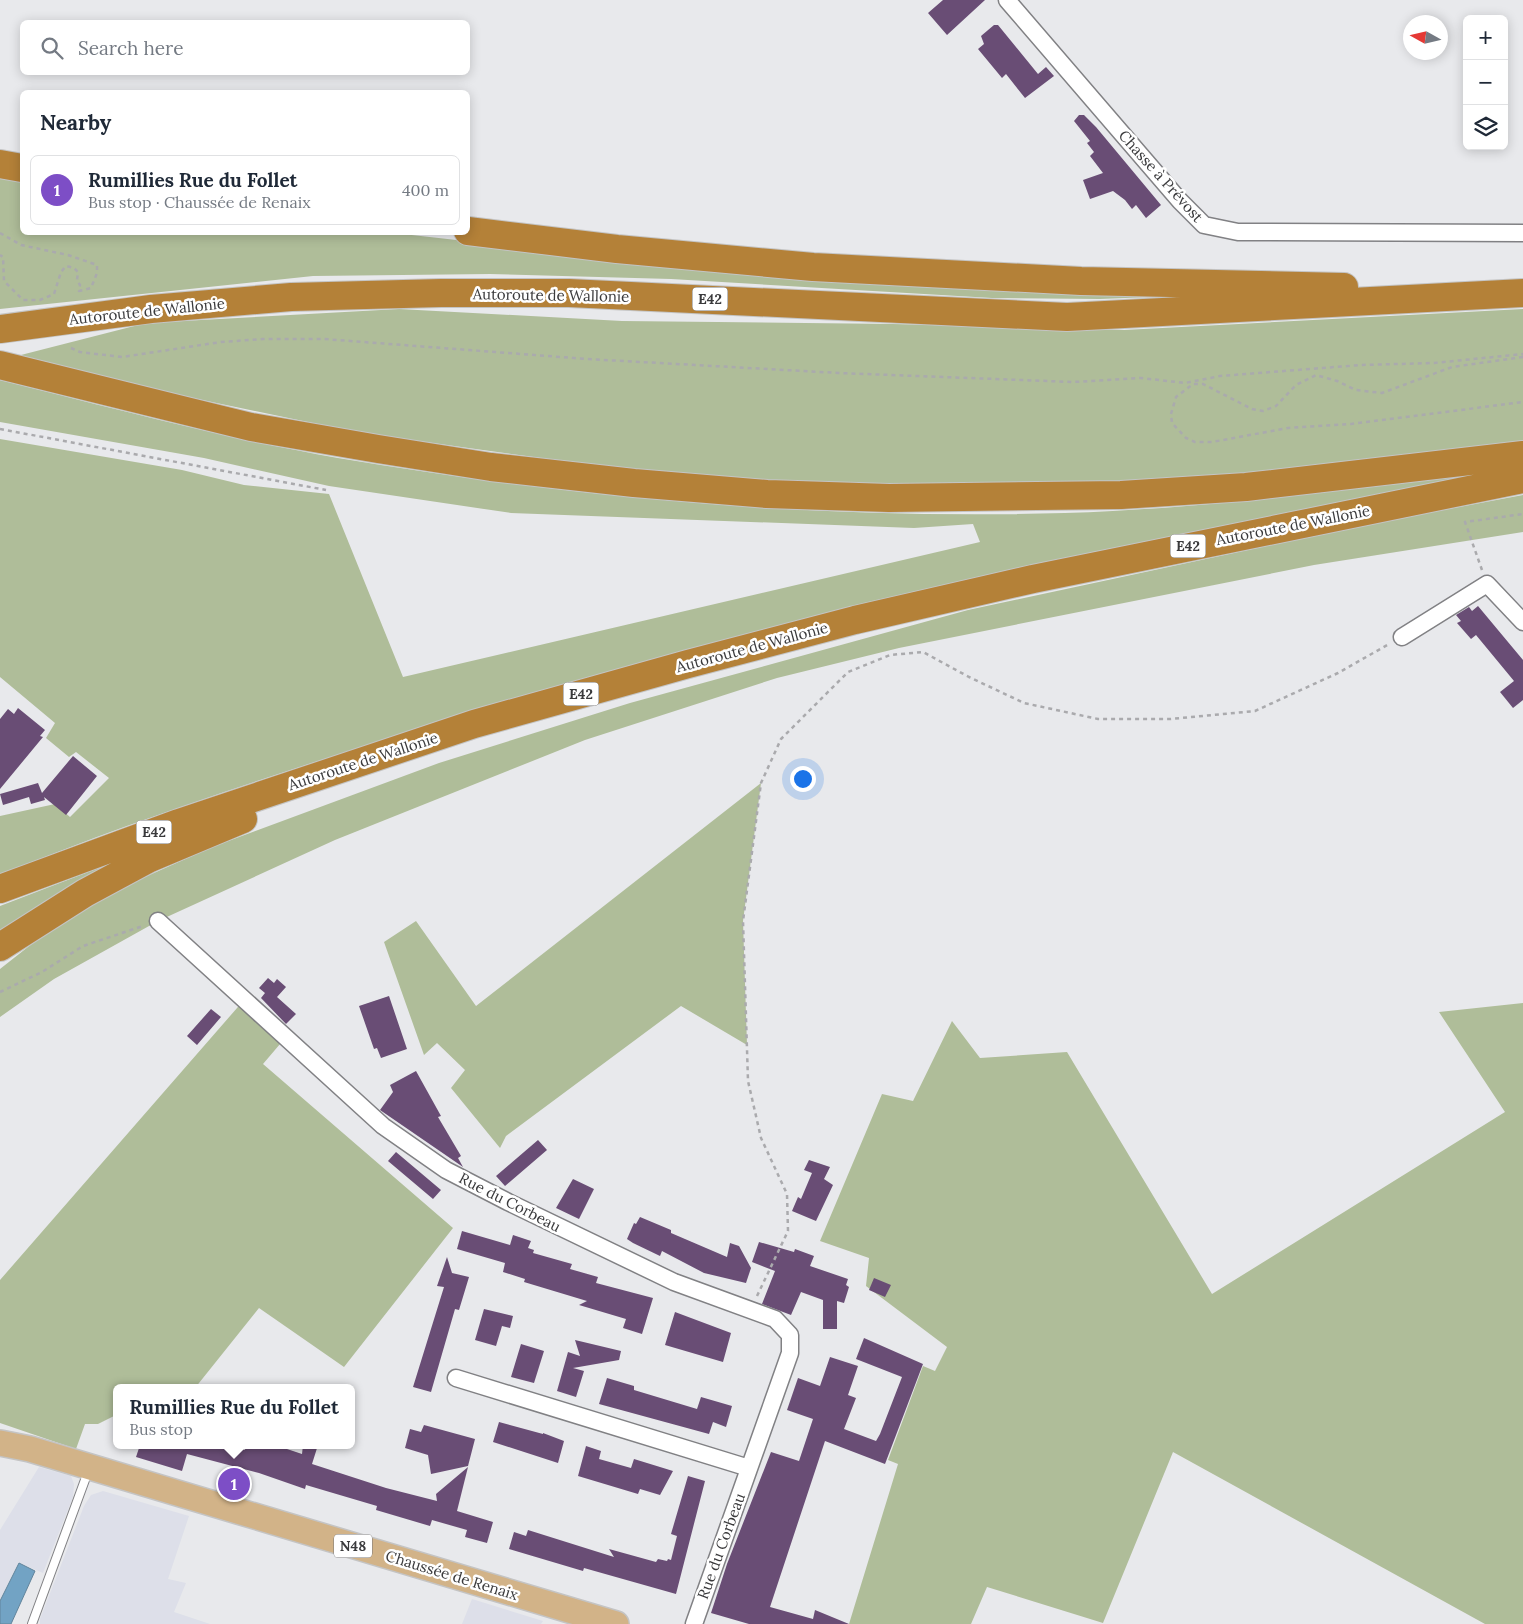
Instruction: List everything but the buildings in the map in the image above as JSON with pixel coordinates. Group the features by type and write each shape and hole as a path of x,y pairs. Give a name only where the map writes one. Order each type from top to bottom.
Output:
{"highway":[{"path":"0,164 20,168"},
{"path":"470,232 626,250 813,267 1081,281 1338,286 1422,298"},
{"name":"Autoroute de Wallonie","path":"0,329 150,309 281,298 441,293 569,293 1067,317 1523,293"},
{"path":"0,365 251,427 378,449 491,467 634,483 767,494 889,498 1121,495 1246,488 1523,455"},
{"name":"Autoroute de Wallonie","path":"0,889 178,823 474,724 688,664 855,620 1236,536 1523,479"},
{"path":"0,947 77,897 150,858 278,805 310,778"}],"main road":[{"name":"Chaussée de Renaix","path":"0,1436 30,1449"},
{"name":"Chaussée de Renaix","path":"0,1442 30,1449 616,1624"}],"street":[{"name":"Chasse à Prévost","path":"1007,0 1180,201 1204,225 1238,232 1523,233"},
{"path":"1402,637 1487,584 1523,622"},
{"name":"Rue du Corbeau","path":"158,921 383,1126 446,1170 674,1282 775,1319 790,1335 790,1353 694,1624"},
{"path":"456,1378 749,1468"}],"lane":[{"path":"32,1624 90,1467"}],"path":[{"path":"0,233 20,245 68,255 97,264 97,273 91,288 79,291 80,284 76,280 78,272 74,268 66,266 61,272 54,294 40,300 23,300 4,281 3,257 0,255"},
{"path":"71,348 80,352 122,357 221,342 264,339 324,339 587,359 839,374 1074,382 1141,378 1185,382 1220,376 1361,365 1523,356"},
{"path":"1523,356 1452,367 1382,393 1356,390 1337,381 1316,375 1296,385 1276,406 1263,411 1252,409 1203,384 1193,384 1176,397 1171,414 1176,429 1186,438 1195,442 1212,442 1288,428 1351,424 1523,402"},
{"path":"1452,367 1461,360"},
{"path":"0,429 326,490"},
{"path":"1487,584 1465,522 1523,514"},
{"path":"751,1309 788,1231 787,1194 761,1138 748,1081 743,921 760,783 781,738 848,672 890,655 923,652 969,677 1024,703 1098,719 1171,719 1256,711 1338,673 1402,637"},
{"path":"0,992 42,972 84,946 158,921"}],"shaded area":[{"path":"39,1467 71,1476 74,1484 73,1497 43,1573 19,1563 0,1601 0,1530"},
{"path":"103,1491 189,1516 168,1579 186,1583 174,1612 210,1624 40,1624 40,1619 84,1506 91,1495"},
{"path":"472,1599 543,1621 541,1624 462,1624"}],"green space":[{"path":"0,175 20,179 20,235 412,235 660,263 1201,295 1100,299 992,298 671,279 490,274 313,276 0,309"},
{"path":"399,309 622,321 893,324 1124,330 1523,309 1523,444 1233,477 1001,488 749,482 605,467 360,433 92,377 17,356 146,323"},
{"path":"0,380 210,432 338,458 519,484 609,495 700,503 883,513 1065,513 1163,508 1455,477 1454,481 432,724 160,814 0,875 0,816 55,804 70,817 109,778 76,752 69,757 46,738 55,723 0,677 0,439 182,470 244,485 329,494 403,677 980,542 973,524 914,528 511,513 329,486 204,458 0,422"},
{"path":"1523,495 1523,532 1314,565 899,648 777,678 585,740 335,840 158,921 54,979 0,1017 0,969 52,928 125,886 212,847 439,763 630,703 968,610 1368,524"},
{"path":"761,783 743,921 747,1045 681,1006 506,1136 500,1148 451,1088 465,1070 437,1043 424,1055 384,942 416,921 476,1006"},
{"path":"109,864 109,866 0,938 0,906"},
{"path":"244,1000 286,1037 263,1064 453,1228 344,1367 259,1308 198,1384 113,1384 113,1416 98,1424 85,1424 76,1449 0,1423 0,1280"},
{"path":"1523,1003 1523,1624 1485,1624 1173,1452 1103,1623 987,1587 971,1624 849,1624 898,1464 888,1460 923,1366 935,1371 947,1347 866,1286 869,1258 820,1241 882,1094 913,1101 952,1021 980,1058 1067,1052 1212,1294 1505,1112 1439,1012"}],"water":[{"path":"19,1563 35,1571 11,1624 0,1624 0,1601"}],"place":[{"name":"Rumillies Rue du Follet","path":"234,1484"}]}
